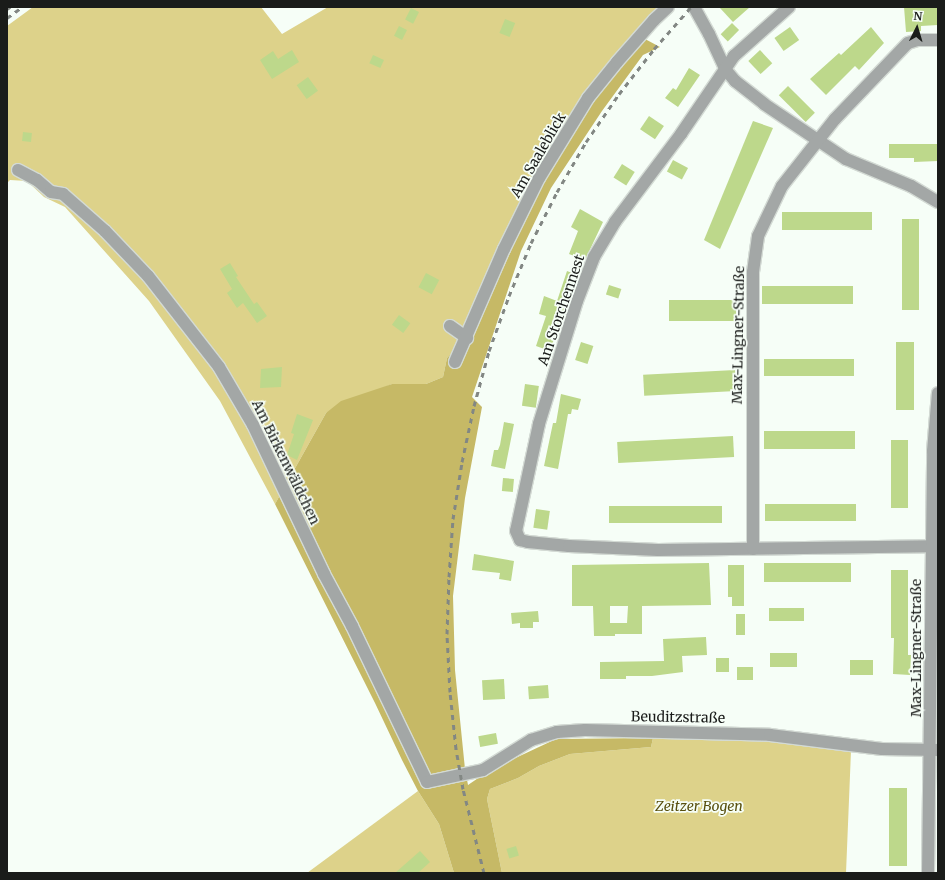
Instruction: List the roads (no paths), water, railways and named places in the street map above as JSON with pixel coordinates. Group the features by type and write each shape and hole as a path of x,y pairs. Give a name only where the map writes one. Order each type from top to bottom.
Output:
{"street":[{"name":"Am Saaleblick","path":"455,362 467,338 504,249 539,178 588,98 622,56 668,7"},
{"path":"694,7 709,34 725,69 735,81 764,104 846,159 911,186 938,202"},
{"name":"Am Storchennest","path":"753,549 658,550 569,546 520,540 516,531 539,424 577,301 594,256 615,222 681,134 734,56 790,7"},
{"name":"Max-Lingner-Straße","path":"753,549 752,272 758,236 782,186 836,119 908,43 917,40 938,40"},
{"name":"Am Birkenwäldchen","path":"18,170 36,180 51,192 63,194 105,231 148,276 220,367 253,425 324,574 352,626 427,782"},
{"path":"450,326 467,338"},
{"name":"Max-Lingner-Straße","path":"928,873 933,750 933,451 938,393"},
{"path":"753,549 932,546"},
{"name":"Beuditzstraße","path":"427,782 483,770 531,740 556,732 585,730 770,734 882,749 933,750"}],"railway":[{"path":"7,18 22,7"},
{"path":"484,873 463,789 456,749 450,692 447,634 453,519 462,462 474,406 489,351 509,296 531,243 557,192 586,142 619,94 654,49 691,7"}],"park label":[{"name":"Zeitzer Bogen","path":"699,806"}]}
